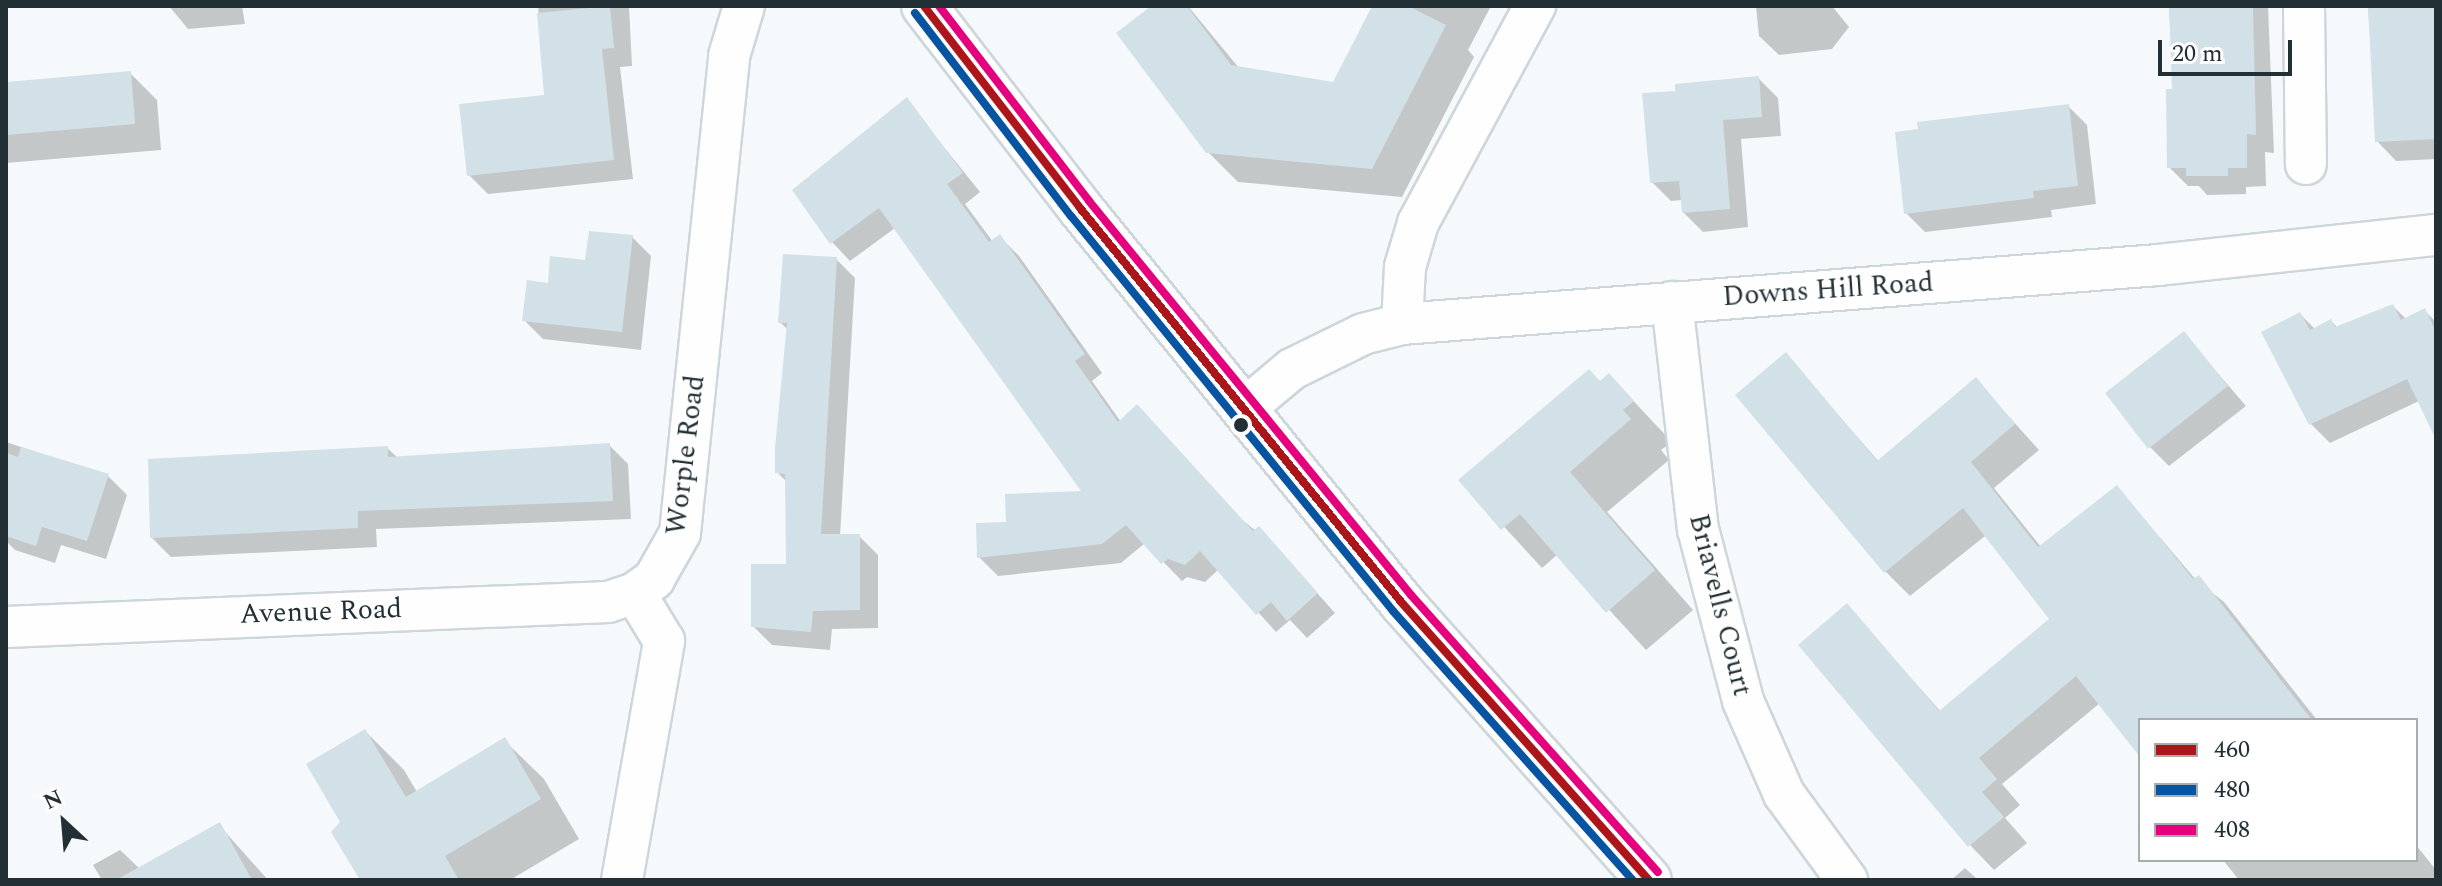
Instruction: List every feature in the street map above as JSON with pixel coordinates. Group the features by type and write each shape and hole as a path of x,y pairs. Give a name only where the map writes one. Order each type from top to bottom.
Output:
{"main road":[{"path":"924,6 1243,410 1402,603 1649,880"}],"street":[{"name":"Worple Road","path":"635,593 670,557 680,533 729,56 744,6"},
{"path":"1402,324 1405,267 1418,223 1535,6"},
{"path":"2304,6 2306,164"},
{"name":"Downs Hill Road","path":"1243,410 1292,369 1363,334 1402,324 2158,265 2436,235"},
{"name":"Briavells Court","path":"1672,302 1698,529 1743,701 1784,794 1847,880"},
{"name":"Avenue Road","path":"6,627 608,602 635,593"},
{"path":"622,880 664,641 635,593"}],"building":[{"path":"610,6 614,48 602,49 614,160 467,176 459,104 544,95 537,13"},
{"path":"1151,6 1187,6 1231,65 1333,82 1372,6 1408,6 1446,25 1372,169 1206,153 1116,33"},
{"path":"2169,6 2253,6 2256,135 2247,134 2247,168 2228,168 2228,176 2186,176 2186,168 2167,168 2166,89 2172,89"},
{"path":"2368,6 2436,6 2436,139 2375,142"},
{"path":"131,71 135,124 6,135 6,82"},
{"path":"1759,76 1762,117 1723,120 1730,209 1682,213 1679,181 1650,183 1642,93 1675,91 1675,84"},
{"path":"907,97 963,173 947,184 989,242 1000,234 1085,354 1075,361 1118,422 1137,404 1253,531 1259,526 1318,593 1287,621 1271,602 1256,615 1200,551 1185,565 1168,559 1161,564 1126,525 1102,544 977,558 976,523 1006,522 1005,494 1081,491 879,208 830,244 792,190"},
{"path":"2069,104 2078,186 2033,191 2034,198 1904,214 1895,132 1918,129 1917,122"},
{"path":"589,231 633,235 622,332 522,321 527,280 548,283 550,256 585,260"},
{"path":"783,254 837,257 821,534 860,534 860,610 813,611 811,632 751,627 751,564 786,564 785,474 775,473 787,323 778,323"},
{"path":"2393,304 2401,320 2425,308 2436,332 2436,440 2407,379 2309,425 2261,332 2300,312 2310,330 2331,319 2335,327"},
{"path":"2184,331 2228,386 2148,449 2105,393"},
{"path":"1786,352 1877,461 1976,377 2015,424 1971,462 2038,547 2117,485 2193,579 2199,575 2310,718 2138,718 2138,754 2076,676 1979,758 1997,779 1982,792 2004,817 1968,847 1798,645 1847,603 1939,711 2049,619 1963,508 1884,573 1735,395"},
{"path":"1589,369 1600,381 1609,373 1634,401 1623,410 1631,419 1570,472 1655,570 1606,613 1520,514 1501,530 1458,480"},
{"path":"610,443 613,501 358,511 358,528 150,538 148,459 388,446 388,457"},
{"path":"21,447 109,474 87,541 42,527 36,546 6,536 6,453 18,457"},
{"path":"365,729 406,797 505,737 541,799 445,856 459,880 360,880 331,832 340,822 306,764"},
{"path":"220,822 252,880 116,880"}],"transit line":[{"name":"460","path":"924,6 1080,208 1402,603 1649,880"},
{"name":"408","path":"939,6 1089,201 1411,595 1658,872"},
{"name":"480","path":"915,13 1071,216 1393,611 1633,880"}]}
